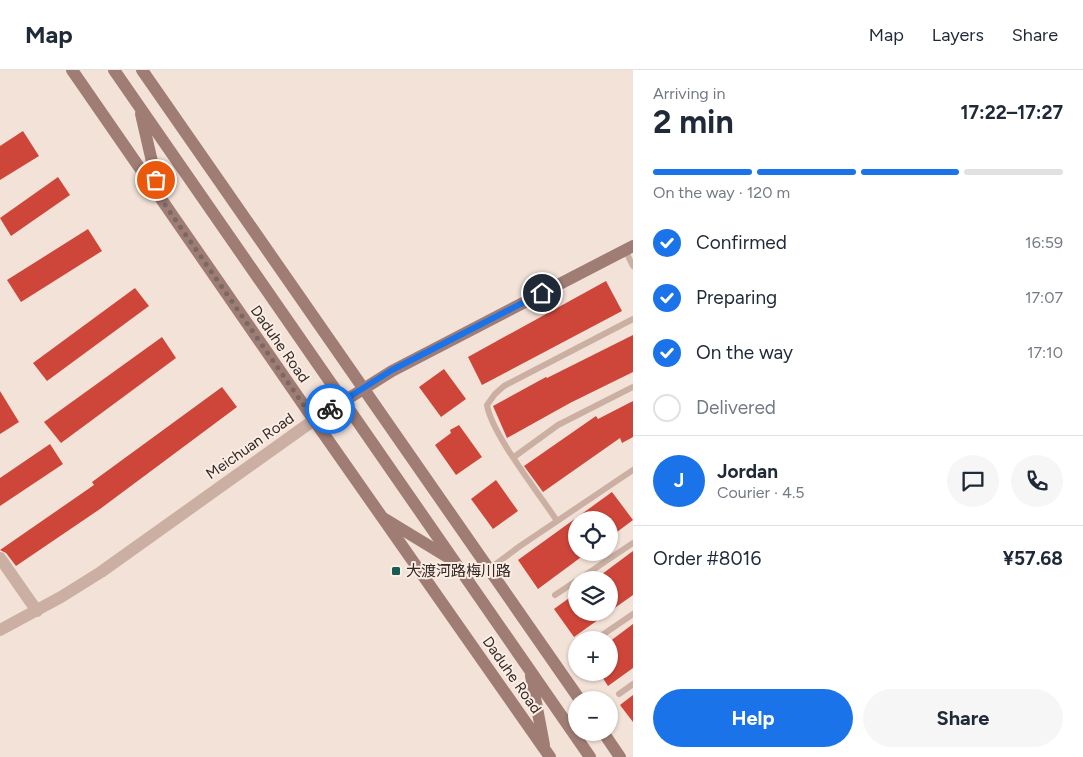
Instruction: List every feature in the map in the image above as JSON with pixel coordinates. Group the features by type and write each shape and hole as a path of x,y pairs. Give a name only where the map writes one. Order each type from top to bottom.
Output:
{"main road":[{"name":"Daduhe Road","path":"72,70 547,754"},
{"name":"Daduhe Road","path":"114,70 590,757"},
{"path":"142,70 574,691"},
{"path":"139,106 161,199"},
{"name":"Meichuan Road","path":"314,420 342,400 392,370 629,248"},
{"path":"381,516 454,561"},
{"path":"530,671 547,754"},
{"path":"608,741 620,757"}],"street":[{"name":"Meichuan Road","path":"0,630 37,611 101,572 314,420"},
{"path":"0,558 37,611"}],"lane":[{"path":"629,248 633,266"},
{"path":"557,521 514,457 488,411 490,399 504,386 633,319"},
{"path":"514,457 558,425 633,387"},
{"path":"488,570 633,470"},
{"path":"592,571 633,543"},
{"path":"555,595 568,587"},
{"path":"608,631 633,614"},
{"path":"619,694 633,684"}],"building":[{"path":"23,131 39,156 0,180 0,146"},
{"path":"58,177 70,195 11,236 0,218"},
{"path":"88,229 102,251 21,302 7,280"},
{"path":"606,281 622,311 482,385 468,357"},
{"path":"135,288 149,306 47,381 33,363"},
{"path":"633,335 633,372 570,403 507,438 493,406 546,377"},
{"path":"162,337 176,358 61,443 44,422"},
{"path":"444,369 466,399 441,417 419,387"},
{"path":"222,387 237,407 100,509 16,566 6,553 0,550 94,485 92,482"},
{"path":"0,391 19,422 0,434"},
{"path":"633,401 633,437 622,443 620,438 543,492 524,466 596,416 598,419"},
{"path":"459,425 482,457 456,475 435,445 451,433 450,430"},
{"path":"50,444 63,464 0,506 0,478"},
{"path":"496,480 518,511 493,529 471,499"},
{"path":"612,492 633,520 618,531 618,511 586,511"},
{"path":"568,524 568,561 576,561 538,589 518,560"},
{"path":"633,551 633,595 618,606 618,571 606,571"},
{"path":"568,599 568,621 596,621 582,631 570,631 554,609"},
{"path":"633,624 633,668 618,679 618,635"},
{"path":"605,681 615,681 608,686"},
{"path":"633,695 633,722 620,705"}],"way so far":[{"path":"156,180 161,199 314,420 330,409"}],"place":[{"name":"大渡河路梅川路","path":"396,571"}],"route":[{"path":"330,409 392,370 542,293"}]}
